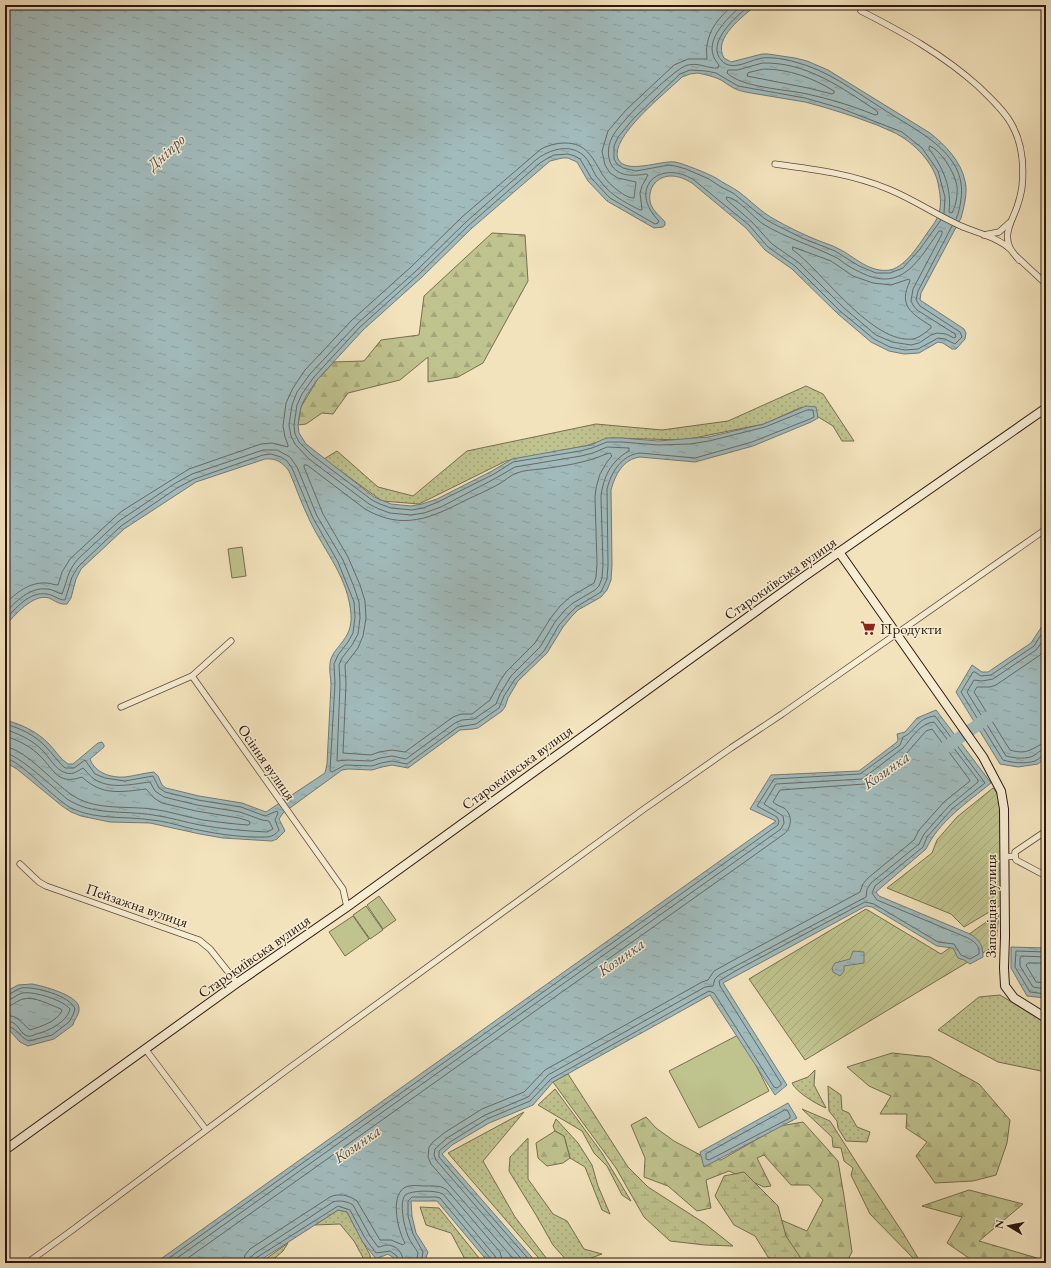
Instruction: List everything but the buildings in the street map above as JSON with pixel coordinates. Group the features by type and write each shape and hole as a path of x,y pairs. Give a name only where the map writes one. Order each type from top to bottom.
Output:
{"street":[{"path":"861,11 943,58 982,90 1006,115 1015,131 1021,153 1022,186 1020,198 1008,233 1008,243 1019,260"},
{"path":"775,164 839,174 871,182 889,189 962,227 975,231 1005,245 1019,260 1046,284"},
{"path":"983,235 999,232 1011,221"},
{"name":"Старокиївська вулиця","path":"5,1150 146,1050 237,983 347,907 802,578 1046,408"},
{"path":"26,1263 71,1231 300,1059 644,809 1046,529"},
{"name":"Заповідна вулиця","path":"840,552 983,757 1002,791 1004,809 1005,986 1014,998 1046,1018"},
{"path":"121,706 192,676 231,641"},
{"name":"Осіння вулиця","path":"192,676 343,889 347,907"},
{"path":"1046,831 1015,852 1016,860 1046,876"},
{"path":"1004,857 1016,856"},
{"name":"Пейзажна вулиця","path":"20,864 39,882 46,886 199,940 210,949 237,983"},
{"path":"146,1050 204,1127"}],"green space":[{"path":"492,233 525,235 528,281 483,363 458,377 428,382 428,357 400,380 348,393 333,414 322,413 306,424 298,425 301,407 317,380 334,362 364,361 381,340 419,335 424,296"},
{"path":"806,386 823,394 854,441 842,441 833,426 802,407 764,424 684,440 611,438 585,446 506,461 419,504 382,501 324,459 337,451 378,487 413,496 467,451 596,424 662,430 728,421"},
{"path":"242,547 246,576 232,578 228,549"},
{"path":"993,788 999,796 1002,863 1001,905 964,927 951,914 887,888 932,853 937,840 957,817"},
{"path":"379,896 396,920 383,929 367,905"},
{"path":"366,906 383,930 370,939 353,915"},
{"path":"866,909 941,954 999,913 996,945 805,1060 749,979"},
{"path":"353,916 369,939 345,956 329,932"},
{"path":"1000,995 1046,1022 1046,1072 998,1062 938,1030 979,997"},
{"path":"740,1034 769,1091 699,1128 669,1071"},
{"path":"892,1053 930,1057 979,1084 1010,1120 1007,1143 996,1175 973,1181 935,1183 916,1156 927,1142 906,1128 907,1114 880,1114 891,1096 869,1086 847,1067"},
{"path":"815,1070 814,1085 826,1108 802,1094 792,1083 808,1077"},
{"path":"568,1074 628,1167 648,1187 704,1223 733,1246 705,1245 670,1241 644,1217 616,1168 553,1082"},
{"path":"828,1086 841,1095 842,1110 849,1113 857,1127 870,1132 867,1142 846,1141 838,1128 837,1121 829,1111"},
{"path":"555,1089 602,1153 631,1201 622,1195 607,1166 594,1153 582,1131 538,1105"},
{"path":"802,1109 830,1121 921,1263 918,1263 870,1214 851,1175 853,1168 844,1161 841,1148 833,1147 832,1137"},
{"path":"524,1112 483,1161 515,1217 550,1263 543,1263 448,1153"},
{"path":"646,1117 656,1128 674,1141 706,1158 721,1160 780,1126 803,1122 838,1161 852,1252 846,1263 804,1263 787,1248 772,1216 807,1231 823,1200 809,1185 791,1185 764,1155 757,1158 771,1186 764,1187 729,1171 706,1180 711,1208 697,1211 668,1186 644,1177 645,1158 631,1125"},
{"path":"556,1119 578,1143 592,1165 598,1186 610,1214 602,1210 585,1167 570,1158 564,1136 555,1131 553,1126"},
{"path":"555,1131 564,1136 570,1158 563,1163 547,1166 538,1158 536,1143"},
{"path":"528,1138 528,1179 553,1214 567,1221 584,1249 602,1254 578,1263 569,1263 553,1245 509,1171 510,1157"},
{"path":"744,1172 778,1206 786,1236 804,1263 781,1263 768,1257 755,1236 734,1225 715,1196 724,1176"},
{"path":"969,1190 1023,1204 979,1241 1037,1258 1042,1263 976,1263 947,1243 962,1217 922,1206"},
{"path":"420,1207 439,1208 483,1263 467,1263 451,1233 426,1225"},
{"path":"338,1210 347,1212 370,1255 371,1263 366,1263 354,1241 340,1224 315,1225"},
{"path":"288,1243 283,1251 269,1263 260,1263"}],"water":[{"name":"Дніпро","path":"5,5 756,5 737,21 726,35 722,43 721,50 724,58 731,62 762,54 768,54 807,61 828,70 930,133 947,148 960,167 965,181 966,190 961,218 921,293 920,300 964,329 966,333 965,339 956,349 952,349 943,343 938,342 919,353 904,354 889,351 871,342 838,314 792,269 765,250 746,228 687,180 671,176 661,178 651,189 651,205 655,212 665,222 663,227 654,228 607,201 588,181 577,162 568,158 550,161 472,228 422,277 363,330 317,380 306,396 301,407 299,417 299,433 306,444 374,497 391,504 411,506 422,504 437,499 512,459 591,445 606,438 658,441 708,437 764,424 806,406 816,407 818,418 753,446 695,462 640,457 634,458 624,464 617,473 611,490 612,565 611,580 607,590 601,597 578,610 572,616 563,627 547,653 518,681 502,711 478,728 460,730 408,768 392,765 372,770 342,770 283,813 279,819 285,831 277,839 272,841 223,838 150,823 110,822 81,816 71,812 17,769 5,762 5,720 23,726 40,736 49,744 62,760 68,764 73,764 98,743 102,742 104,747 90,759 92,764 104,774 114,777 125,777 154,772 158,776 162,785 166,788 199,796 242,803 266,812 325,773 327,764 331,695 330,664 331,658 349,631 351,615 346,589 304,509 289,471 284,465 276,460 265,459 196,482 124,529 81,569 76,579 71,598 67,604 43,597 37,599 24,606 5,626","holes":["698,73 721,80 740,91 805,102 850,115 893,132 914,146 929,163 936,176 939,189 940,210 936,220 909,258 897,267 890,270 875,269 863,264 845,252 800,233 774,219 736,190 702,171 675,162 644,166 628,166 622,164 618,159 618,150 622,139 641,115 682,77"]},
{"path":"1046,620 1046,757 1038,764 1018,767 1000,764 956,692 972,665 982,672 988,672 1031,643"},
{"path":"936,710 991,783 946,821 938,830 926,849 876,892 879,896 970,934 980,943 983,957 970,964 958,958 953,948 937,946 872,907 866,906 723,983 787,1085 775,1095 710,995 553,1082 533,1105 489,1123 452,1145 442,1154 537,1263 489,1263 437,1201 411,1201 412,1216 416,1233 428,1252 424,1263 394,1263 394,1258 388,1254 376,1259 362,1241 347,1212 338,1210 256,1263 155,1263 776,821 750,809 771,775 859,771 897,742 897,734 905,732 917,718"},
{"path":"1011,947 1046,948 1046,998 1027,996 1011,968"},
{"path":"853,951 864,952 864,963 844,966 844,971 840,976 833,972 832,968 835,963 850,959"},
{"path":"32,984 66,995 77,1003 79,1010 73,1025 54,1039 28,1046 20,1042 9,1030 5,1033 5,992 18,985"},
{"path":"788,1103 797,1118 704,1167 700,1152"}],"waterway":[{"name":"Козинка","path":"945,748 989,717"}],"place":[{"name":"Продукти","path":"868,628"}]}
